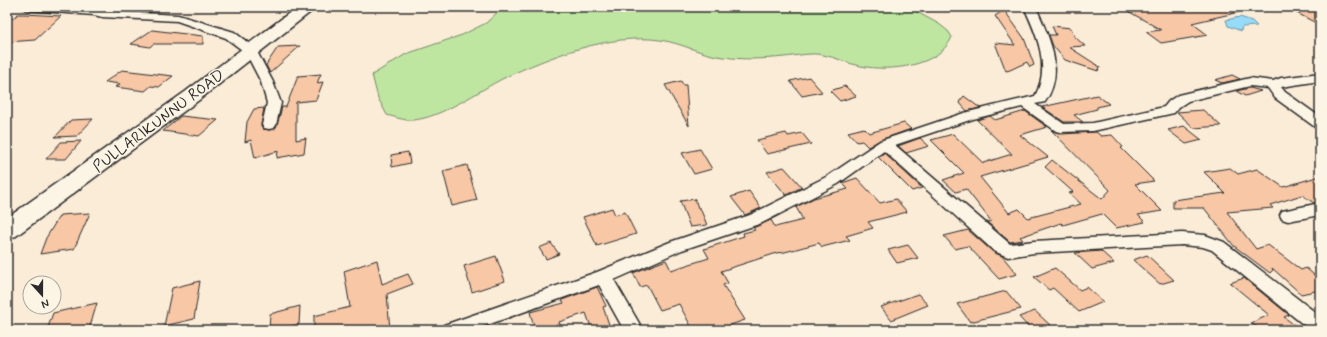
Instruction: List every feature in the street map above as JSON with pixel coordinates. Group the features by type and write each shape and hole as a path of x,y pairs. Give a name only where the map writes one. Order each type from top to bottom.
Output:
{"main road":[{"name":"PULLARIKUNNU ROAD","path":"7,230 97,166 251,51 307,7"}],"street":[{"path":"27,7 94,12 102,14 178,18 230,35 251,51 267,82 274,102 269,125"},
{"path":"451,330 603,276 676,246 756,219 833,180 885,144 969,116 1040,99 1046,88 1049,69 1048,59 1038,24 1030,7"},
{"path":"1024,103 1060,128 1093,127 1169,110 1174,104 1183,98 1250,82 1274,85 1281,82 1320,76"},
{"path":"1274,85 1275,90 1280,95 1320,124"},
{"path":"885,144 1000,247 1008,251 1034,247 1182,239 1205,241 1218,246 1320,327"},
{"path":"1288,215 1320,209"},
{"path":"603,276 634,330"}],"green space":[{"path":"503,7 913,7 915,11 939,24 948,31 952,37 946,47 925,61 912,65 885,68 872,68 856,65 819,54 739,59 716,56 660,40 621,40 580,48 540,62 504,78 447,109 424,118 407,120 387,115 378,98 372,75 406,54 462,35 486,23"}],"water":[{"path":"1240,17 1252,21 1257,26 1242,27 1241,31 1228,26 1226,20"}],"building":[{"path":"1121,7 1239,7 1239,12 1192,23 1208,35 1161,43 1146,32 1161,30"},
{"path":"1285,7 1320,7 1320,25"},
{"path":"1004,10 1024,38 1034,65 1030,67 1027,62 1006,71 995,43 1015,45 995,16"},
{"path":"18,14 61,16 35,40 7,42 7,23"},
{"path":"1052,26 1071,28 1075,37 1085,46 1069,47 1100,67 1098,71 1065,60 1053,46 1049,35 1056,35"},
{"path":"152,30 203,36 203,44 153,44 150,47 131,44"},
{"path":"300,46 270,73 266,65 278,47"},
{"path":"122,70 173,76 159,87 151,86 145,91 115,87 120,84 105,82"},
{"path":"321,74 317,83 323,82 316,100 296,102 296,140 306,138 304,153 277,158 278,151 255,158 251,140 245,142 247,122 254,109 264,108 261,125 263,129 274,129 277,125 282,107 286,107 298,76"},
{"path":"1232,75 1240,79 1222,83 1215,80"},
{"path":"809,77 822,92 802,96 790,81"},
{"path":"681,81 683,85 686,85 689,126 665,85"},
{"path":"845,86 856,96 840,101 830,91"},
{"path":"1250,88 1261,91 1245,96 1236,91"},
{"path":"1097,95 1109,104 1074,115 1083,122 1064,122 1042,107"},
{"path":"964,96 980,108 967,111 959,102"},
{"path":"1203,110 1221,126 1194,128 1177,112"},
{"path":"1025,111 1047,127 1020,135 1048,157 980,177 1009,213 1019,209 1028,218 1081,204 1069,193 1073,192 1045,167 1052,160 1102,199 1110,190 1051,130 1061,134 1096,132 1101,136 1112,135 1123,147 1121,148 1154,181 1135,184 1162,211 1138,215 1145,222 1116,228 1102,214 1063,225 1061,223 1020,237 1023,240 1010,242 987,222 991,221 966,189 956,192 943,180 964,173 931,140 953,134 983,163 1012,154 977,120 990,116 995,120"},
{"path":"181,116 218,120 199,136 163,131"},
{"path":"93,119 77,136 55,137 71,120"},
{"path":"904,123 911,129 880,140 868,147 862,141 857,142 848,132 864,128 869,133"},
{"path":"1184,126 1202,140 1186,144 1168,130"},
{"path":"786,133 788,136 802,133 811,144 767,154 757,140"},
{"path":"920,138 929,146 906,153 898,146"},
{"path":"81,141 66,159 46,159 61,142"},
{"path":"700,149 712,169 694,174 682,153"},
{"path":"408,152 410,163 392,167 391,155"},
{"path":"884,153 922,188 912,191 878,157"},
{"path":"467,165 477,200 452,206 443,171"},
{"path":"784,167 802,187 786,195 767,172"},
{"path":"1230,168 1238,174 1257,169 1283,187 1320,176 1320,202 1314,203 1302,195 1270,205 1273,208 1227,212 1256,249 1268,245 1301,270 1306,268 1320,280 1320,290 1301,294 1272,268 1273,270 1270,273 1234,246 1204,208 1173,208 1173,200 1225,193 1204,172"},
{"path":"857,178 880,203 896,199 907,212 868,222 873,228 846,236 850,240 822,247 819,243 780,252 721,271 728,283 723,285 745,320 716,330 693,330 679,304 660,310 647,285 640,287 633,273 666,260 671,270 709,258 704,249 744,236 743,233 755,230 753,228 771,220 775,227 803,220 796,207 814,198 848,189 842,183"},
{"path":"749,191 761,208 745,215 731,197"},
{"path":"695,199 707,225 690,227 680,201"},
{"path":"612,208 615,215 625,212 636,234 597,246 583,217"},
{"path":"90,213 74,249 40,254 46,238 60,215"},
{"path":"968,230 993,252 1002,256 1017,274 999,279 968,246 955,249 944,236"},
{"path":"551,243 559,254 546,259 539,248"},
{"path":"908,245 918,258 897,263 888,250"},
{"path":"1101,251 1114,263 1092,269 1075,253"},
{"path":"1147,255 1174,280 1160,284 1133,260"},
{"path":"496,256 505,281 472,292 464,266"},
{"path":"377,260 382,284 408,274 413,284 387,294 390,330 314,330 314,316 350,307 344,271"},
{"path":"1055,268 1080,290 1087,287 1103,302 1079,312 1053,288 1049,290 1034,277"},
{"path":"1244,278 1289,315 1284,317 1301,330 1261,330 1251,323 1269,315 1230,283"},
{"path":"200,281 194,319 164,326 172,288"},
{"path":"597,287 606,306 603,307 611,330 592,330 586,313 559,322 562,330 535,330 530,312 564,303 562,300"},
{"path":"1006,291 1021,309 970,322 957,304"},
{"path":"918,294 928,305 891,320 881,307"},
{"path":"97,303 89,330 47,330 52,315 62,315 62,311"},
{"path":"300,306 299,324 277,330 269,330 270,314"},
{"path":"1035,311 1050,325 1039,330 1031,330 1019,317"}]}
